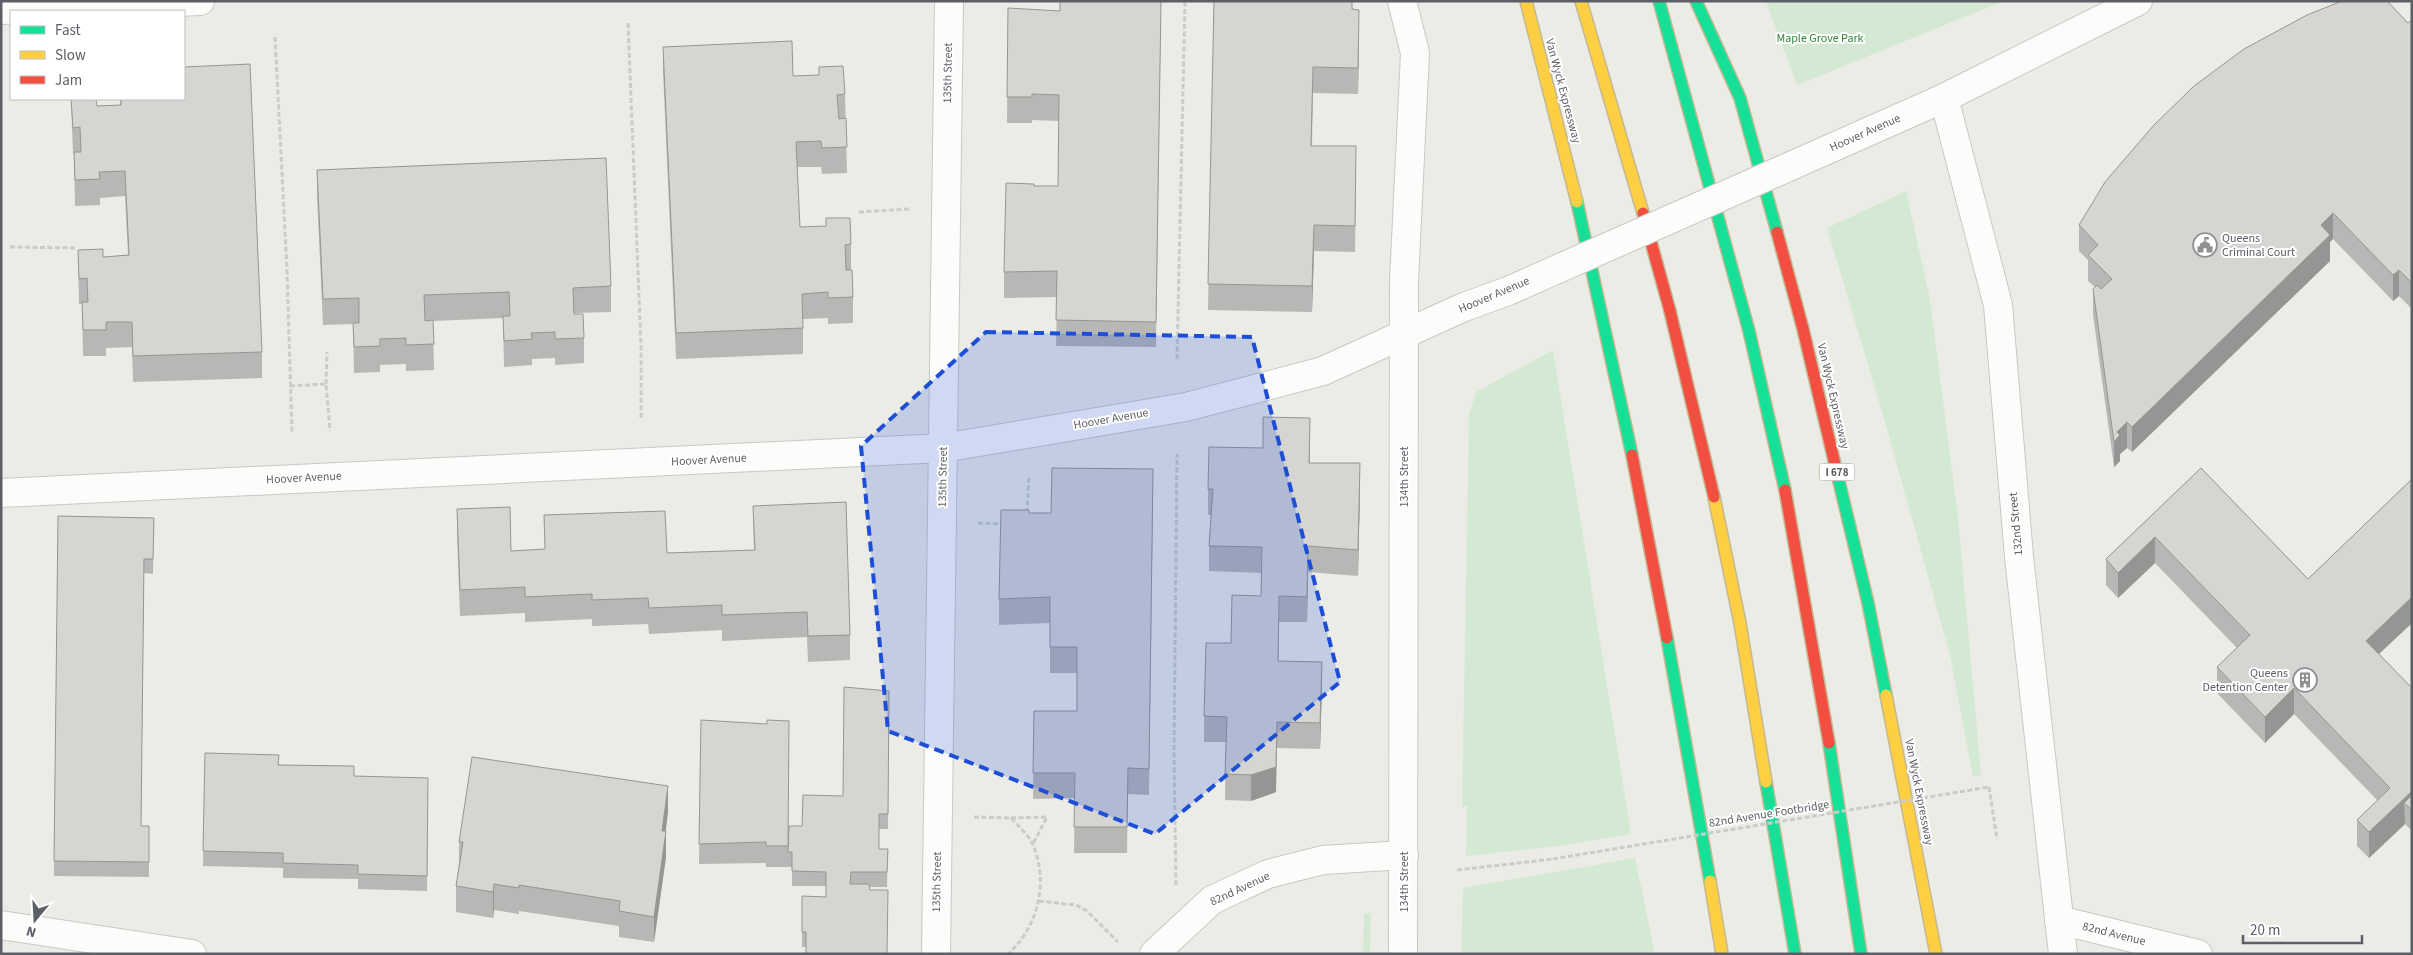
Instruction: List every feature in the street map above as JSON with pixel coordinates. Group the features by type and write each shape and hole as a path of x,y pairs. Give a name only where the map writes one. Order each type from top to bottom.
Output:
{"highway":[{"name":"Van Wyck Expressway","path":"1526,1 1566,154 1622,398 1665,619 1722,954"},
{"path":"1581,1 1602,68 1670,312 1708,468 1740,623 1795,954"},
{"path":"1659,1 1737,283 1775,443 1818,684 1861,954"},
{"name":"Van Wyck Expressway","path":"1696,1 1740,98 1803,328 1870,613 1936,954"}],"street":[{"path":"1,10 200,1"},
{"name":"135th Street","path":"936,954 949,1"},
{"name":"134th Street","path":"1402,1 1415,53 1404,281 1403,954"},
{"name":"Hoover Avenue","path":"1,493 943,448 1186,407 1324,371 1944,98 2138,1"},
{"name":"132nd Street","path":"1944,98 1998,305 2018,548 2063,954"},
{"name":"82nd Avenue","path":"1154,954 1212,900 1268,874 1323,860 1404,856"},
{"name":"82nd Avenue","path":"2059,920 2198,954"},
{"path":"1,925 192,954"}],"path":[{"path":"1177,359 1185,1"},
{"path":"628,23 641,347 641,419"},
{"path":"275,37 292,433"},
{"path":"859,212 910,209"},
{"path":"10,247 76,248"},
{"path":"327,352 326,384 330,431"},
{"path":"290,386 326,384"},
{"path":"1176,884 1174,744 1177,454"},
{"path":"1027,514 1029,476"},
{"path":"978,523 1007,524"},
{"name":"82nd Avenue Footbridge","path":"1457,870 1553,859 1988,787 1997,839"},
{"path":"974,817 1046,817 1033,844"},
{"path":"1008,954 1025,936 1039,906 1040,875 1033,844 1011,818"},
{"path":"1039,901 1076,904 1087,911 1118,942"}],"highlighted area":[{"path":"986,332 1252,337 1340,682 1155,834 888,731 861,446"}],"green space":[{"name":"Maple Grove Park","path":"1766,1 2004,1 1797,85"},
{"path":"1906,191 1930,300 1958,517 1981,775 1973,777 1950,655 1883,415 1827,228"},
{"path":"1553,350 1631,834 1559,846 1466,856 1467,806 1462,807 1469,414 1476,392"},
{"path":"1635,858 1655,954 1461,954 1463,888"},
{"path":"1364,913 1371,913 1370,954 1363,954"}],"building":[{"path":"1060,1 1161,1 1156,322 1056,320 1057,271 1004,272 1006,183 1058,186 1059,95 1032,94 1032,97 1007,97 1008,8 1060,11"},
{"path":"1214,1 1352,1 1352,9 1359,10 1358,68 1313,67 1311,146 1356,146 1355,226 1314,225 1312,286 1208,284"},
{"name":"Queens Criminal Court","path":"2342,1 2387,1 2408,23 2412,20 2412,283 2399,270 2393,275 2333,213 2321,225 2330,235 2132,427 2127,422 2117,432 2120,435 2114,442 2093,289 2097,285 2101,289 2112,279 2088,255 2098,245 2079,225 2105,182 2154,125 2194,86 2244,49 2307,15"},
{"path":"792,41 793,76 819,75 819,67 843,66 845,94 837,95 839,119 846,118 847,147 822,148 821,141 796,142 800,227 826,226 826,218 850,218 851,244 845,245 846,270 852,270 853,297 828,298 828,292 802,294 803,328 676,333 663,47"},
{"path":"250,64 262,352 133,356 132,322 106,322 106,330 83,330 82,302 88,302 87,278 79,279 78,250 103,249 103,257 129,255 125,171 99,172 100,179 75,180 74,152 81,152 80,127 73,128 71,100 96,100 97,106 121,105 121,100 185,100 185,67"},
{"path":"606,158 611,286 573,288 574,314 583,314 584,338 555,339 555,332 531,333 532,339 504,341 503,316 510,316 509,292 424,295 425,321 433,320 434,344 406,345 406,338 380,339 380,346 354,347 353,323 359,323 359,298 323,299 317,170"},
{"path":"1263,417 1310,418 1309,463 1360,463 1358,550 1308,546 1307,597 1279,596 1278,661 1322,662 1320,723 1277,722 1276,767 1251,775 1225,774 1227,717 1204,716 1206,643 1231,643 1232,595 1261,596 1262,547 1209,546 1213,489 1208,489 1209,447 1263,448"},
{"path":"1052,468 1153,469 1149,769 1128,768 1127,827 1074,827 1075,773 1033,773 1034,711 1077,711 1077,647 1050,647 1050,597 999,599 1001,510 1029,510 1029,513 1051,513"},
{"name":"Queens Detention Center","path":"2201,468 2308,579 2412,479 2412,597 2366,641 2412,688 2412,791 2369,832 2357,820 2390,788 2294,688 2265,717 2217,667 2250,635 2155,537 2118,573 2106,559"},
{"path":"846,502 850,635 808,636 807,612 722,615 722,605 649,608 648,598 592,600 592,594 525,597 525,587 460,590 457,509 510,507 511,551 545,549 544,515 665,511 667,553 755,550 753,506"},
{"path":"58,516 154,518 153,559 144,559 141,826 149,826 149,862 54,861"},
{"path":"844,687 889,691 888,814 879,814 879,849 888,849 887,872 851,872 850,884 869,884 870,890 888,890 887,954 806,954 806,932 802,932 802,896 826,897 826,872 792,871 792,852 788,852 789,826 802,826 803,795 843,796"},
{"path":"701,720 767,724 767,720 789,721 788,846 766,846 766,842 699,844"},
{"path":"205,753 279,755 278,765 354,766 354,776 428,778 427,876 358,874 358,865 283,863 283,853 203,851"},
{"path":"472,757 668,786 662,831 666,831 654,917 619,911 620,901 519,885 519,888 494,884 493,892 456,886 463,842 459,842"},
{"path":"2412,795 2412,810 2404,803"}],"traffic: fast":[{"path":"1659,1 1749,331 1785,490"},
{"path":"1696,1 1740,98 1777,232"},
{"path":"1577,202 1632,455"},
{"path":"1837,473 1868,603 1886,695"},
{"path":"1667,638 1710,881"},
{"path":"1829,743 1861,954"},
{"path":"1766,782 1795,954"}],"traffic: slow":[{"path":"1526,1 1577,202"},
{"path":"1581,1 1643,213"},
{"path":"1714,497 1740,623 1766,782"},
{"path":"1886,695 1936,954"},
{"path":"1710,881 1722,954"}],"traffic: jam":[{"path":"1643,213 1670,311 1714,497"},
{"path":"1777,232 1803,329 1837,473"},
{"path":"1632,455 1667,638"},
{"path":"1785,490 1829,743"}],"place":[{"name":"Queens Criminal Court","path":"2205,245"},
{"name":"Queens Detention Center","path":"2305,680"}]}
